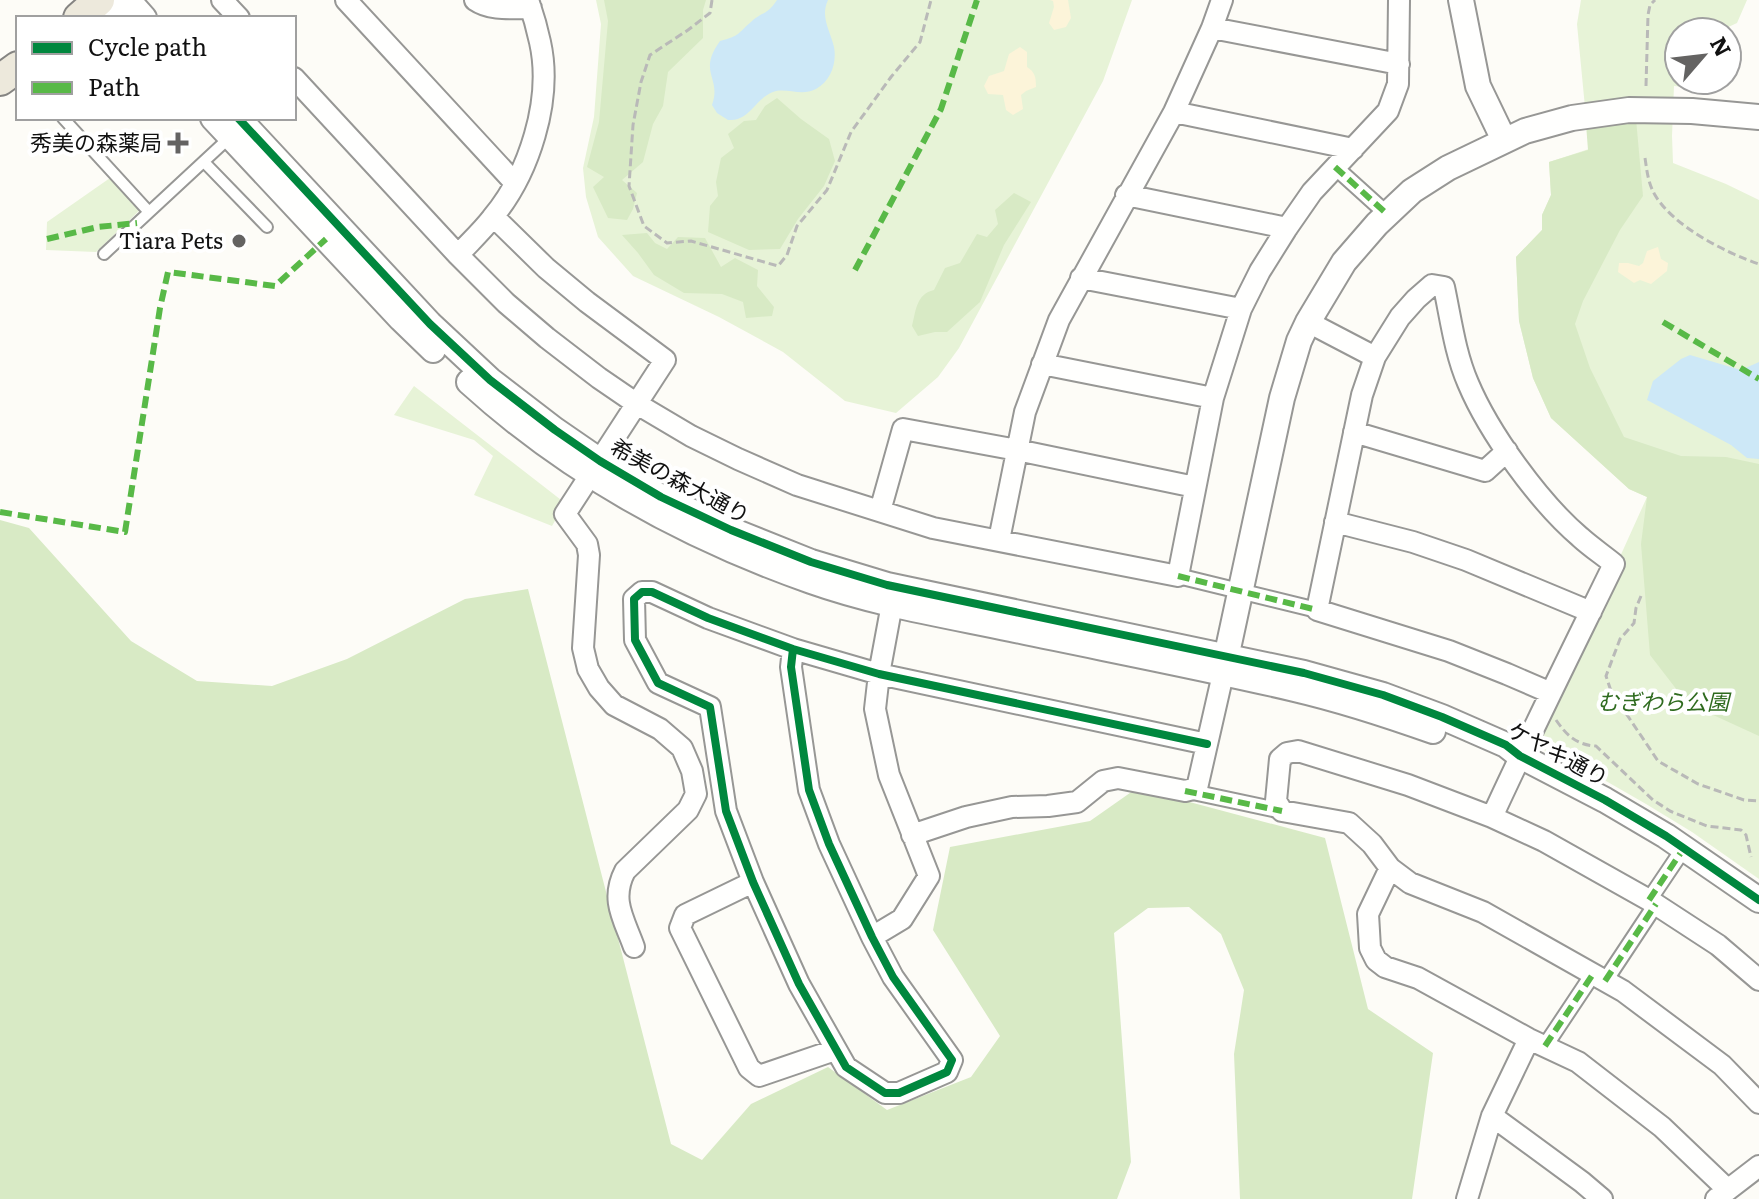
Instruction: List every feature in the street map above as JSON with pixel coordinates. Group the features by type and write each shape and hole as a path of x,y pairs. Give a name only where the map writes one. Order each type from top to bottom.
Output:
{"main road":[{"path":"81,16 101,0"}],"street":[{"path":"101,0 118,16"},
{"path":"128,0 142,16"},
{"path":"222,0 237,16"},
{"path":"346,0 515,183"},
{"path":"458,255 494,217 515,183 533,142 543,81 541,45 530,4 497,8 475,0"},
{"path":"999,540 1025,412 1059,320 1174,112 1222,0"},
{"path":"1178,576 1213,398 1241,309 1260,271 1312,192 1388,111 1398,84 1399,0"},
{"path":"1461,0 1478,86 1504,140"},
{"path":"1212,28 1399,64"},
{"path":"296,80 506,303 547,338 637,404 738,459 797,485 933,528 1178,576 1317,610 1449,651 1551,693"},
{"path":"1185,791 1197,788 1282,398 1299,341 1344,262 1412,191 1448,168 1525,131 1572,118 1629,110 1759,117"},
{"path":"1174,112 1353,149"},
{"name":"希美の森大通り","path":"234,127 333,232 490,380 555,430 595,468 654,512 724,546 813,582 892,604 1225,665"},
{"path":"1335,167 1387,214"},
{"path":"1126,195 1287,228"},
{"path":"494,217 546,268 665,360 565,514 587,544 589,555 583,648 588,669 614,705 660,729 682,748 692,771 696,794 688,810 625,871 619,883 618,904 634,947"},
{"path":"1081,278 1241,309"},
{"path":"1317,610 1362,395 1375,357 1400,317 1416,299 1432,285 1444,287 1457,350 1482,411 1507,451 1560,518 1614,564 1492,817"},
{"path":"1308,322 1375,357"},
{"path":"1042,364 1213,398"},
{"path":"880,511 903,429 1195,487"},
{"path":"1354,432 1485,471 1507,451"},
{"name":"希美の森大通り","path":"595,468 731,530 811,562 887,585 1225,665"},
{"path":"1335,522 1413,542 1466,560 1591,612"},
{"path":"793,649 791,667 809,790 829,844 893,977 952,1060 947,1072 899,1093 885,1093 846,1067 799,984 753,882 726,811 710,707 658,683 635,640 634,599 642,592 652,592 708,618 793,649 879,674 1207,744"},
{"path":"872,937 902,919 929,876 889,775 875,709 892,604"},
{"name":"ケヤキ通り","path":"1225,665 1304,673 1383,695 1506,745 1520,756 1666,836 1759,900"},
{"path":"1282,811 1276,801 1280,759 1287,753 1298,751 1408,785 1544,841 1652,902 1718,945 1759,980"},
{"path":"912,835 966,817 1012,807 1077,802 1103,781 1118,778 1349,823 1372,844 1390,868 1410,883 1483,912 1623,991 1722,1065 1759,1103"},
{"path":"1467,1199 1492,1116 1537,1042 1599,977 1652,902 1684,848"},
{"path":"1390,868 1368,914 1370,948 1376,960 1385,967 1418,978 1578,1062 1650,1118 1722,1194 1759,1166"},
{"path":"753,882 685,915 680,928 749,1068 759,1076 835,1050"},
{"path":"1492,1116 1602,1199"}],"lane":[{"path":"65,120 149,212"},
{"path":"104,254 204,162 234,127"},
{"path":"204,162 267,227"}],"path":[{"path":"712,0 710,13 650,55 633,125 629,186 644,226 667,243 691,241 778,266 787,255 797,226 827,190 851,132 920,42 931,0"},
{"path":"1646,86 1648,15 1650,5 1655,0"},
{"path":"1645,158 1647,177 1655,196 1675,217 1714,245 1759,264"},
{"path":"1641,596 1634,623 1620,639 1606,676 1611,691 1658,761 1698,784 1744,800 1759,801"},
{"path":"1554,716 1565,734 1583,745 1596,746 1653,800 1670,811 1707,826 1741,830 1746,835 1751,857"}],"green space":[{"path":"596,0 1132,0 1103,81 959,348 938,377 896,413 845,401 783,352 633,276 598,237 586,197 583,168 594,117 601,24"},
{"path":"604,0 706,0 703,38 668,72 663,106 653,124 643,162 622,180 637,193 627,220 608,218 593,187 604,177 587,167 599,122 608,21"},
{"name":"むぎわら公園","path":"1581,0 1747,0 1740,16 1663,16 1663,96 1674,96 1673,163 1759,200 1759,879 1646,804 1545,751 1538,738 1647,497 1629,489 1551,418 1533,378 1519,321 1516,257 1542,230 1542,215 1551,195 1549,162 1589,149 1577,24"},
{"path":"777,98 829,139 835,161 824,186 798,219 780,249 749,250 708,232 710,206 718,196 716,182 721,158 734,148 728,134 744,121 756,120 765,106"},
{"path":"1636,119 1643,196 1620,230 1583,301 1575,324 1590,368 1624,437 1681,456 1726,457 1759,464 1759,736 1687,703 1650,655 1641,544 1647,497 1629,489 1551,418 1533,378 1519,321 1516,257 1542,230 1542,215 1551,195 1549,162 1588,150 1586,124"},
{"path":"110,178 141,209 96,252 46,250 47,222"},
{"path":"1014,193 1031,202 1004,245 980,302 947,332 918,336 912,326 920,299 934,290 945,268 960,263 977,234 987,237 998,224 995,210"},
{"path":"647,233 655,243 667,249 678,237 705,238 721,267 735,258 758,270 757,286 774,307 772,316 746,318 743,302 722,294 684,293 654,275 622,235"},
{"path":"414,386 565,503 552,526 474,495 493,456 474,440 394,415"},
{"path":"0,520 29,528 131,641 197,681 272,686 347,659 465,599 528,589 671,1144 702,1160 751,1104 828,1067 887,1110 971,1077 1000,1036 933,930 950,847 1090,821 1137,788 1325,838 1368,1009 1433,1053 1412,1199 1240,1199 1234,1054 1244,990 1221,934 1189,907 1148,908 1114,933 1131,1162 1117,1199 0,1199"}],"sand":[{"path":"1050,0 1068,0 1071,18 1066,27 1054,30 1049,23 1054,7"},
{"path":"1020,47 1027,52 1027,67 1034,75 1036,87 1021,95 1023,109 1013,115 1006,110 1003,95 988,94 984,86 989,76 1004,71 1009,54"},
{"path":"1658,247 1661,259 1668,263 1667,271 1651,284 1640,280 1634,283 1618,272 1619,263 1639,266 1647,251"}],"water":[{"path":"777,0 828,0 825,18 835,53 832,71 816,89 773,92 744,116 728,120 717,113 712,105 714,88 710,61 713,52 720,41 738,34"},
{"path":"1690,355 1741,370 1759,362 1759,459 1747,458 1731,445 1647,400 1653,381"}],"marked path":[{"path":"855,270 941,109 977,0"},
{"path":"1335,167 1387,214"},
{"path":"47,239 98,227 137,223"},
{"path":"0,512 125,532 168,272 275,286 326,239"},
{"path":"1663,322 1759,379"},
{"path":"1178,576 1317,610"},
{"path":"1185,791 1282,811"},
{"path":"1649,900 1684,848"},
{"path":"1605,981 1656,904"},
{"path":"1545,1046 1593,974"}],"cycle path":[{"path":"240,120 430,324 490,380 600,461 661,497 731,530 811,562 887,585 1304,673 1383,695 1506,745 1520,756 1666,836 1759,900"},
{"path":"793,649 791,667 809,790 829,844 893,977 952,1060 947,1072 899,1093 885,1093 846,1067 799,984 753,882 726,811 710,707 658,683 635,640 634,599 642,592 652,592 708,618 793,649 879,674 1207,744"}],"place":[{"name":"秀美の森薬局","path":"178,143"},
{"name":"Tiara Pets","path":"239,241"}]}
